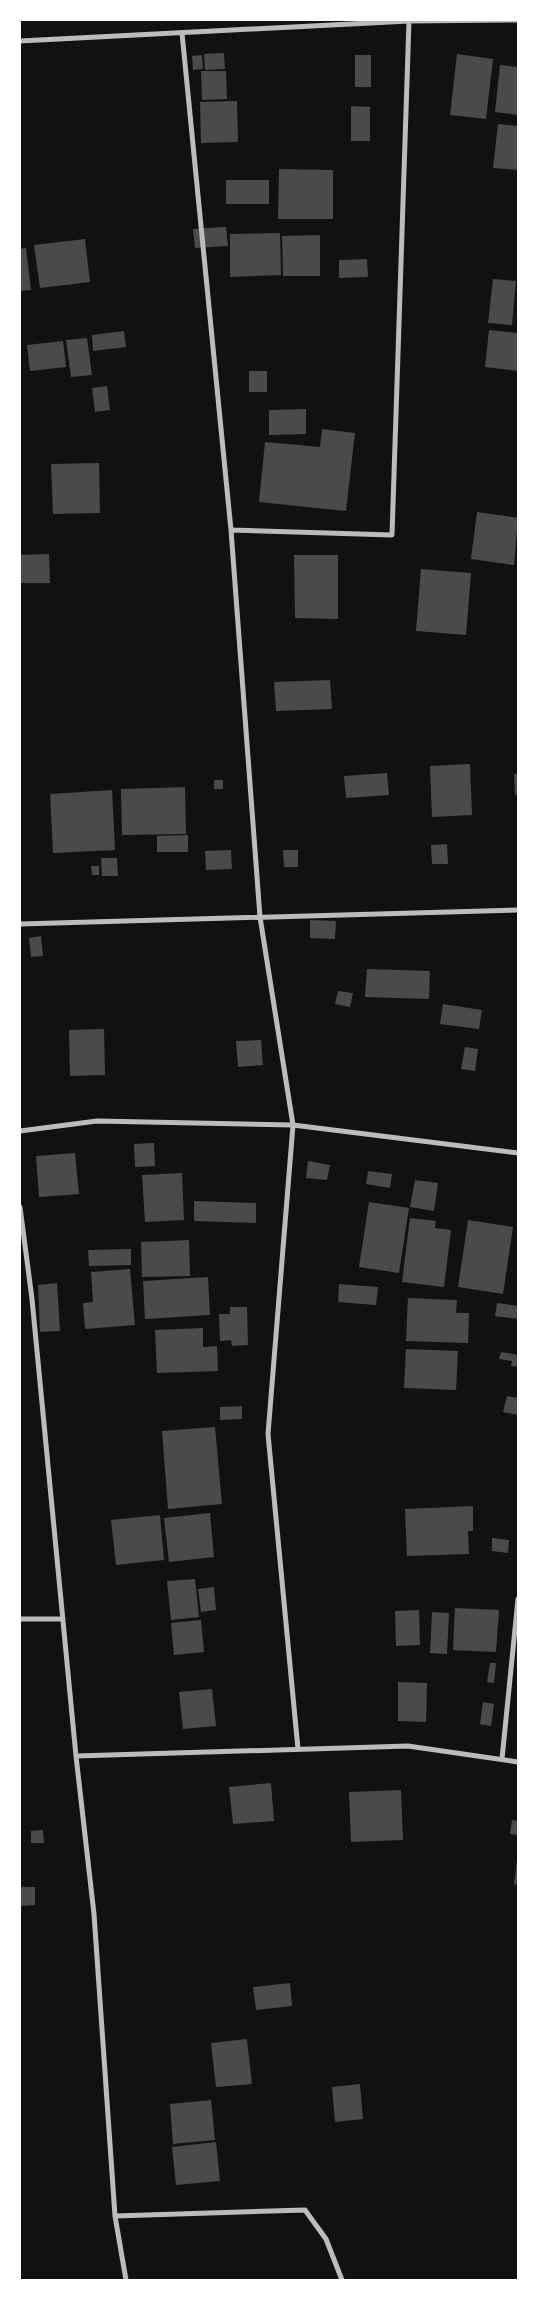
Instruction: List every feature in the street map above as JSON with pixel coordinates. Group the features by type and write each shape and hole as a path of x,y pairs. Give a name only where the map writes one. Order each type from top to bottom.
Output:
{"street":[{"path":"20,41 369,22 518,20"},
{"path":"231,530 392,535 409,21"},
{"path":"182,33 231,530 260,917 293,1125 268,1434 298,1749"},
{"path":"20,924 518,910"},
{"path":"20,1131 97,1122 293,1125 518,1153"},
{"path":"20,1207 31,1292 76,1756 94,1914 115,2216 126,2280"},
{"path":"502,1759 518,1599"},
{"path":"20,1619 63,1619"},
{"path":"76,1756 408,1746 518,1762"},
{"path":"115,2216 305,2210 326,2239 342,2280"}],"building":[{"path":"224,53 225,69 205,70 204,54"},
{"path":"457,54 493,59 486,119 450,115"},
{"path":"202,55 203,69 193,70 192,56"},
{"path":"355,55 371,55 371,87 355,87"},
{"path":"500,65 518,67 518,115 495,112"},
{"path":"201,71 226,71 227,99 202,100"},
{"path":"237,101 238,142 201,143 200,102"},
{"path":"351,106 370,107 370,141 351,141"},
{"path":"498,124 518,126 518,170 493,168"},
{"path":"279,169 333,170 333,219 278,219"},
{"path":"226,180 269,180 269,204 226,204"},
{"path":"226,227 228,246 195,248 193,229"},
{"path":"280,233 281,275 230,277 230,234"},
{"path":"320,235 320,276 283,276 282,236"},
{"path":"85,239 90,282 40,288 34,245"},
{"path":"26,248 31,290 20,291 20,249"},
{"path":"367,259 368,277 339,278 339,260"},
{"path":"493,279 516,281 512,325 488,323"},
{"path":"489,330 518,333 518,371 485,367"},
{"path":"124,331 126,347 93,351 92,335"},
{"path":"87,338 92,375 71,377 66,340"},
{"path":"63,341 66,367 30,371 27,345"},
{"path":"249,371 267,371 267,392 249,392"},
{"path":"107,386 110,410 95,412 92,388"},
{"path":"306,409 306,434 269,435 269,410"},
{"path":"322,429 355,433 346,511 259,502 265,442 320,447"},
{"path":"99,463 100,513 53,514 51,464"},
{"path":"477,512 518,518 514,565 471,559"},
{"path":"49,554 50,583 20,583 20,555"},
{"path":"294,555 338,555 338,619 295,618"},
{"path":"421,569 471,573 466,635 416,631"},
{"path":"330,680 332,709 276,711 274,682"},
{"path":"470,764 472,815 432,817 430,766"},
{"path":"387,773 389,795 346,798 344,776"},
{"path":"514,774 518,774 518,795 515,795"},
{"path":"214,780 223,780 223,789 214,789"},
{"path":"185,787 186,834 122,835 121,789"},
{"path":"112,790 115,850 53,853 50,794"},
{"path":"188,835 188,852 157,852 157,836"},
{"path":"447,844 448,864 432,864 431,845"},
{"path":"231,850 232,869 206,870 205,851"},
{"path":"283,850 298,850 298,867 284,867"},
{"path":"101,858 117,858 118,876 102,876"},
{"path":"91,866 99,866 99,875 92,875"},
{"path":"310,920 336,921 335,939 310,938"},
{"path":"41,936 43,956 31,957 29,938"},
{"path":"367,969 430,971 429,999 365,997"},
{"path":"338,991 353,993 350,1007 335,1004"},
{"path":"443,1004 482,1010 479,1029 440,1024"},
{"path":"104,1029 105,1075 70,1076 69,1030"},
{"path":"261,1040 263,1065 238,1067 236,1041"},
{"path":"465,1047 478,1049 475,1071 461,1069"},
{"path":"154,1143 155,1166 135,1167 134,1144"},
{"path":"75,1153 79,1194 39,1197 36,1156"},
{"path":"308,1161 330,1165 327,1180 306,1178"},
{"path":"368,1171 392,1174 390,1188 366,1184"},
{"path":"182,1173 184,1220 145,1222 142,1175"},
{"path":"415,1180 438,1183 434,1211 410,1207"},
{"path":"194,1201 256,1203 256,1223 194,1221"},
{"path":"369,1202 409,1208 399,1273 359,1267"},
{"path":"410,1218 436,1221 435,1228 451,1230 444,1287 402,1282"},
{"path":"468,1220 513,1227 503,1294 458,1287"},
{"path":"189,1240 190,1276 142,1277 141,1242"},
{"path":"131,1249 131,1265 89,1266 88,1250"},
{"path":"130,1269 135,1325 85,1329 83,1303 93,1302 91,1272"},
{"path":"208,1277 210,1315 145,1319 143,1281"},
{"path":"57,1283 60,1331 40,1332 38,1285"},
{"path":"339,1284 378,1287 376,1305 338,1302"},
{"path":"408,1298 457,1300 456,1313 469,1313 468,1343 406,1341"},
{"path":"497,1303 518,1306 518,1319 495,1316"},
{"path":"230,1307 247,1307 248,1345 232,1346 231,1340 220,1341 219,1314 230,1314"},
{"path":"203,1328 203,1347 217,1346 218,1371 157,1373 155,1330"},
{"path":"406,1349 458,1351 456,1390 404,1388"},
{"path":"501,1352 518,1355 518,1367 511,1366 512,1361 499,1359"},
{"path":"507,1396 518,1398 518,1415 503,1412"},
{"path":"242,1406 242,1419 220,1420 220,1407"},
{"path":"215,1427 222,1504 168,1509 162,1431"},
{"path":"473,1506 473,1531 468,1531 469,1554 407,1556 405,1509"},
{"path":"210,1513 214,1557 169,1562 164,1518"},
{"path":"160,1515 164,1560 116,1565 111,1520"},
{"path":"492,1538 509,1540 508,1553 492,1551"},
{"path":"195,1579 199,1617 171,1620 167,1581"},
{"path":"214,1587 216,1610 201,1612 198,1589"},
{"path":"455,1608 499,1610 496,1652 453,1650"},
{"path":"419,1610 420,1645 396,1646 395,1611"},
{"path":"432,1612 449,1613 447,1654 430,1653"},
{"path":"201,1620 204,1652 174,1655 171,1623"},
{"path":"490,1663 496,1663 494,1683 487,1682"},
{"path":"398,1682 427,1683 426,1722 398,1721"},
{"path":"212,1689 216,1726 183,1729 179,1692"},
{"path":"483,1702 494,1704 491,1726 480,1724"},
{"path":"271,1783 274,1821 233,1824 229,1787"},
{"path":"401,1790 403,1840 351,1842 349,1792"},
{"path":"512,1820 518,1821 518,1835 510,1834"},
{"path":"43,1830 44,1843 31,1843 31,1831"},
{"path":"518,1860 518,1885 514,1884"},
{"path":"20,1887 35,1887 35,1905 20,1906"},
{"path":"290,1983 292,2006 256,2010 253,1987"},
{"path":"247,2039 252,2084 216,2087 211,2043"},
{"path":"360,2084 363,2119 335,2122 332,2087"},
{"path":"211,2100 215,2140 173,2144 170,2104"},
{"path":"216,2142 220,2181 176,2185 172,2147"}]}
